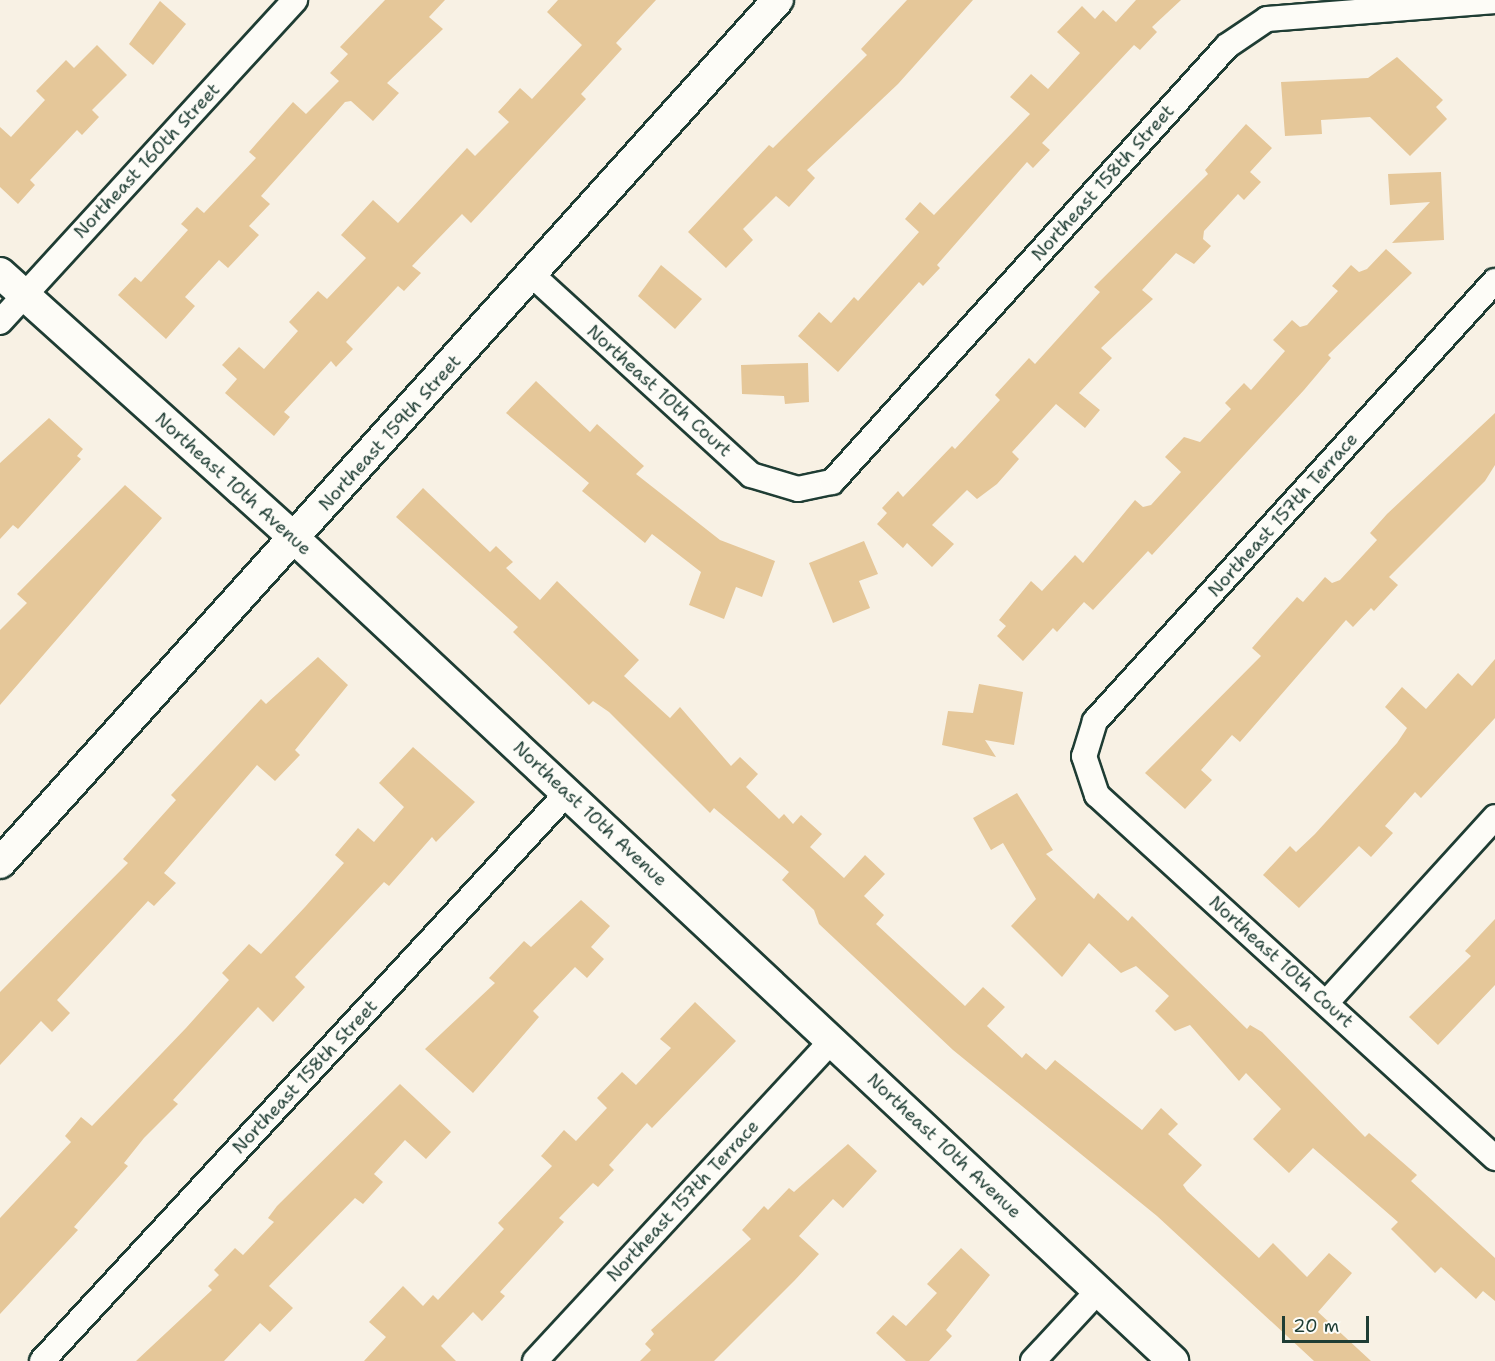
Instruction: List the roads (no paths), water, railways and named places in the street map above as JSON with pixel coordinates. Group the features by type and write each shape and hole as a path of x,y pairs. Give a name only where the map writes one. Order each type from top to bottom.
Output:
{"street":[{"name":"Northeast 160th Street","path":"0,322 295,0"},
{"name":"Northeast 159th Street","path":"0,863 295,539 778,0"},
{"name":"Northeast 158th Street","path":"798,489 832,482 1227,46 1267,19 1495,1"},
{"name":"Northeast 10th Avenue","path":"0,273 295,539 1173,1361"},
{"name":"Northeast 10th Court","path":"531,274 751,475 798,489"},
{"name":"Northeast 157th Terrace","path":"1084,756 1095,721 1495,281"},
{"name":"Northeast 10th Court","path":"1084,756 1097,795 1495,1158"},
{"name":"Northeast 158th Street","path":"42,1361 567,793"},
{"path":"1326,1003 1495,817"},
{"name":"Northeast 157th Terrace","path":"535,1361 832,1040"},
{"path":"1033,1361 1097,1292"}]}
